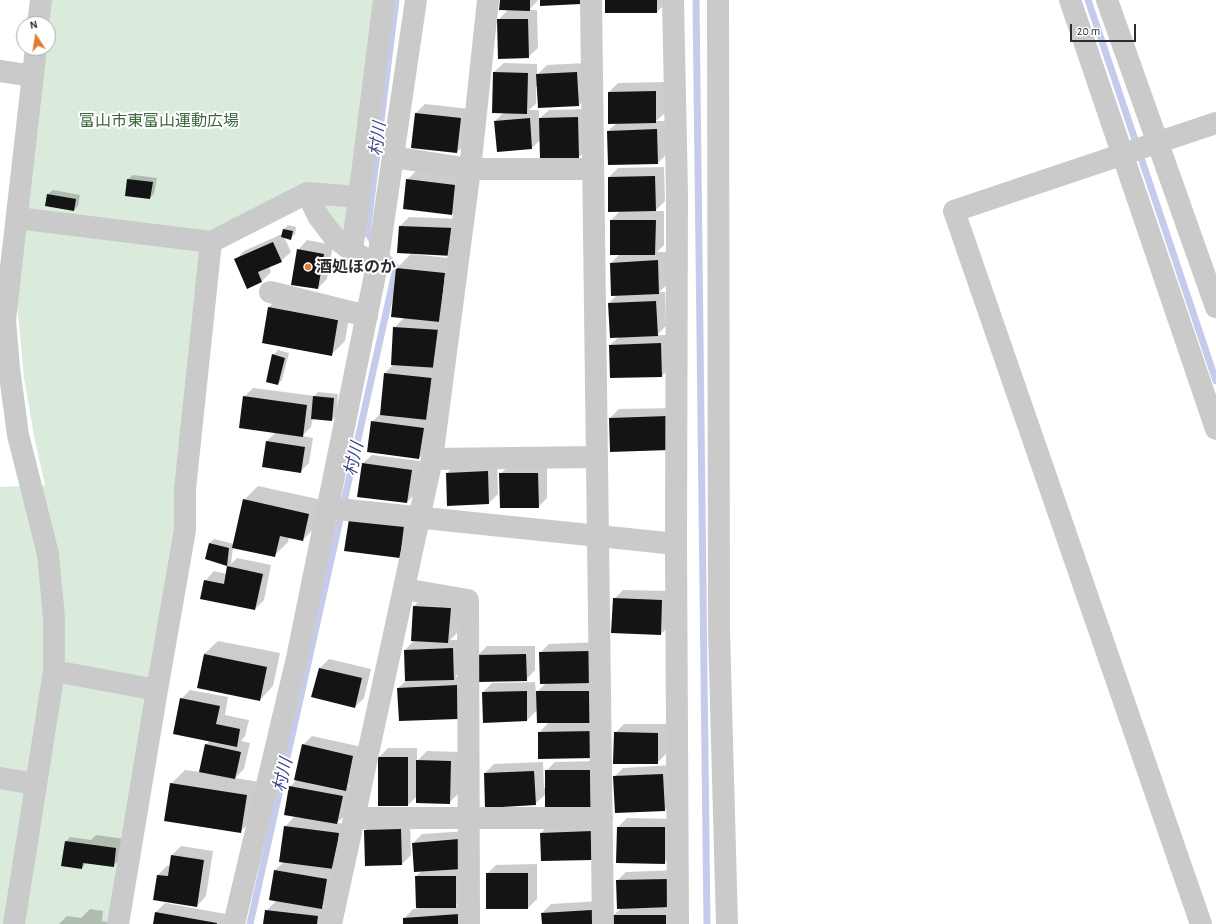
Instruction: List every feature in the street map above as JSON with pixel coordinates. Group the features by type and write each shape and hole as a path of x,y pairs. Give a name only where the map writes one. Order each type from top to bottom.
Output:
{"street":[{"path":"39,16 41,0"},
{"path":"352,251 384,0"},
{"path":"234,924 297,658 367,316 377,265 416,0"},
{"path":"331,924 432,459 470,169 488,0"},
{"path":"591,0 603,924"},
{"path":"674,0 677,193 676,544 678,924"},
{"path":"718,0 718,632 726,924"},
{"path":"1070,0 1124,154 1216,429"},
{"path":"1107,0 1155,143 1216,308"},
{"path":"14,924 54,670 54,618 48,554 18,435 3,319 17,218 35,56"},
{"path":"0,71 33,76"},
{"path":"1201,924 954,211 1216,123"},
{"path":"393,157 470,169 593,170"},
{"path":"17,218 211,242 307,194 359,197"},
{"path":"307,194 318,216 334,237 352,251 377,265"},
{"path":"118,924 185,530 185,489 211,242"},
{"path":"270,292 367,316"},
{"path":"432,459 597,457"},
{"path":"328,508 676,544"},
{"path":"404,589 468,600 470,924"},
{"path":"54,670 158,690"},
{"path":"0,778 36,784"},
{"path":"354,818 602,818"}],"green space":[{"name":"富山市東富山運動広場","path":"50,0 378,0 348,238 313,199 201,235 176,534 111,924 0,924 0,487 45,485 35,441 24,378 17,303 44,56 56,56 56,16 49,16"}],"building":[{"path":"500,0 530,0 530,11 499,10"},
{"path":"540,0 581,0 581,4 540,6"},
{"path":"605,0 657,0 657,13 605,13"},
{"path":"497,19 528,19 529,58 498,59"},
{"path":"493,72 528,73 527,114 492,113"},
{"path":"577,72 579,106 538,108 536,74"},
{"path":"656,91 656,123 608,124 608,92"},
{"path":"415,113 461,118 457,153 411,148"},
{"path":"578,117 579,158 540,159 539,118"},
{"path":"530,118 532,149 497,152 494,121"},
{"path":"657,129 658,164 608,165 607,131"},
{"path":"655,176 656,211 608,212 608,177"},
{"path":"127,179 153,182 150,199 125,196"},
{"path":"406,179 455,185 452,215 403,209"},
{"path":"47,194 76,199 74,211 45,206"},
{"path":"610,220 656,220 655,255 610,255"},
{"path":"399,226 454,228 453,256 397,253"},
{"path":"283,229 293,231 291,240 281,237"},
{"path":"273,242 282,262 258,272 262,282 247,289 234,259"},
{"path":"297,249 324,254 318,289 291,285"},
{"path":"658,260 659,294 611,296 610,263"},
{"path":"396,268 445,273 440,322 391,317"},
{"path":"656,301 658,336 610,338 608,303"},
{"path":"268,307 338,320 332,356 262,343"},
{"path":"393,327 441,330 439,368 391,365"},
{"path":"661,343 662,377 610,378 609,345"},
{"path":"272,354 285,358 278,385 266,382"},
{"path":"384,373 432,378 428,420 380,415"},
{"path":"243,396 307,405 303,437 239,428"},
{"path":"313,396 334,398 332,421 311,419"},
{"path":"668,416 669,450 610,452 609,418"},
{"path":"371,421 424,428 419,459 367,452"},
{"path":"266,441 305,447 301,473 262,467"},
{"path":"362,463 412,470 407,503 357,497"},
{"path":"488,471 489,504 447,506 446,473"},
{"path":"499,473 538,473 539,508 500,508"},
{"path":"243,499 309,514 303,541 280,536 275,557 232,548"},
{"path":"349,519 404,526 400,558 344,551"},
{"path":"209,543 229,548 227,566 205,559"},
{"path":"227,566 263,574 255,610 200,599 204,580 224,584"},
{"path":"613,598 662,600 661,635 611,633"},
{"path":"413,606 451,608 448,643 411,641"},
{"path":"453,648 454,680 405,681 404,650"},
{"path":"590,651 592,683 540,684 539,652"},
{"path":"204,654 267,667 260,701 197,688"},
{"path":"526,654 527,681 478,682 477,655"},
{"path":"319,668 362,678 355,708 311,697"},
{"path":"457,685 458,719 399,721 397,688"},
{"path":"527,691 527,721 483,723 482,692"},
{"path":"536,691 590,691 591,723 537,723"},
{"path":"180,698 220,706 216,724 240,729 237,747 173,734"},
{"path":"594,731 594,758 538,759 538,732"},
{"path":"614,732 658,733 658,764 613,764"},
{"path":"205,744 241,752 235,779 199,772"},
{"path":"302,744 353,756 346,791 294,780"},
{"path":"378,757 408,757 408,806 378,806"},
{"path":"416,760 451,761 450,804 416,803"},
{"path":"545,770 590,770 591,808 545,809"},
{"path":"534,771 536,805 485,808 484,773"},
{"path":"663,774 665,811 615,813 613,776"},
{"path":"170,783 247,795 241,833 164,821"},
{"path":"289,786 343,796 337,824 284,815"},
{"path":"284,826 339,833 334,869 279,862"},
{"path":"617,827 665,827 665,864 616,863"},
{"path":"401,829 402,865 365,866 364,830"},
{"path":"592,831 593,860 541,861 540,833"},
{"path":"459,839 462,869 414,872 412,843"},
{"path":"65,841 116,848 114,867 83,863 82,869 61,866"},
{"path":"171,855 204,860 197,907 153,900 157,875 168,876"},
{"path":"274,870 327,879 322,909 269,900"},
{"path":"486,873 528,873 528,909 486,909"},
{"path":"415,876 456,876 456,908 416,908"},
{"path":"670,879 671,907 617,909 616,880"},
{"path":"265,910 318,916 317,924 263,924"},
{"path":"592,910 593,924 542,924 541,913"},
{"path":"155,912 217,923 217,924 153,924"},
{"path":"459,914 460,924 403,924 403,918"},
{"path":"612,915 666,915 666,924 612,924"}],"waterway":[{"name":"村川","path":"375,244 367,233 396,0"},
{"path":"696,0 707,924"},
{"path":"1088,0 1216,381"},
{"name":"村川","path":"250,924 396,268 384,253"}],"place":[{"name":"酒処ほのか","path":"308,267"}]}
